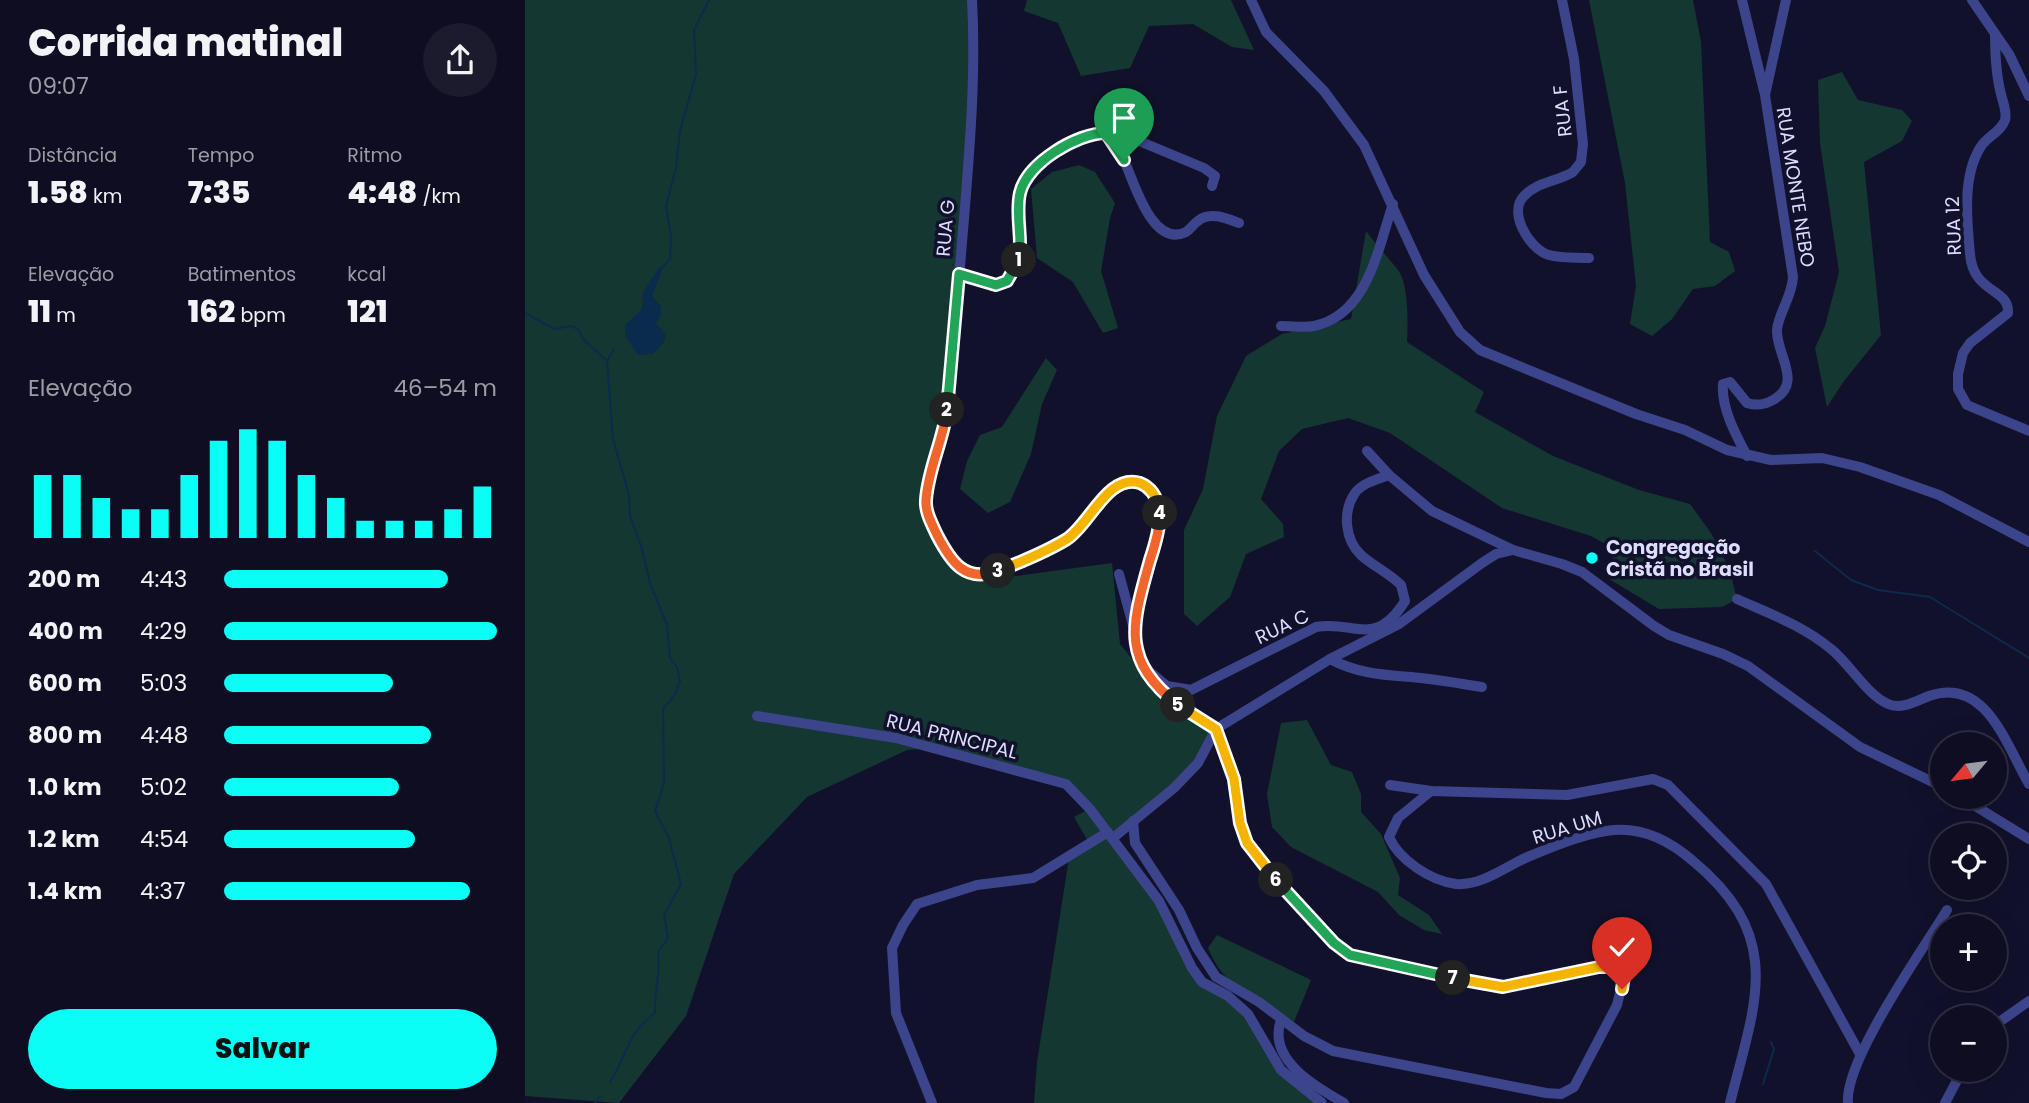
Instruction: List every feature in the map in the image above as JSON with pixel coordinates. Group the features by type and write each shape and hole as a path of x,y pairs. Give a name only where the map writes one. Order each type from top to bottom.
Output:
{"street":[{"name":"RUA G","path":"972,0 975,48 973,104 944,434 925,504 930,520 949,557 960,569 973,575 991,573 1020,563 1067,538 1082,526 1111,490 1121,483 1133,481 1144,485 1153,493 1160,515 1141,593 1135,633 1137,654 1154,686 1216,729"},
{"path":"1251,0 1271,38 1324,91 1364,145 1424,275 1461,332 1480,350 1636,414 1685,430 1727,450 1771,460 1822,458 1860,467 1939,495 2029,542"},
{"name":"RUA F","path":"1562,0 1574,59 1583,155 1573,172 1547,181 1526,194 1518,204 1517,214 1521,225 1543,252 1550,256 1589,258"},
{"path":"1742,0 1765,95"},
{"name":"RUA MONTE NEBO","path":"1747,456 1734,431 1723,384 1730,382 1747,403 1763,405 1784,391 1789,378 1777,330 1792,288 1793,276 1765,95 1786,0"},
{"path":"1972,0 2009,54 2029,96"},
{"name":"RUA 12","path":"1995,34 1995,65 2005,114 2000,128 1980,147 1974,161 1968,193 1970,257 1979,282 2004,298 2009,306 2008,313 1970,343 1963,353 1958,389 1968,405 2029,431"},
{"path":"959,274 996,285 1007,281 1019,260 1020,193 1030,174 1042,162 1083,135 1106,133 1127,136 1204,168 1215,176 1212,186"},
{"path":"1106,133 1124,160 1144,208 1159,227 1177,234 1184,233 1197,221 1211,215 1239,223"},
{"path":"1281,326 1312,326 1330,321 1348,311 1360,295 1393,204"},
{"path":"1367,451 1389,475 1432,511 1513,550 1551,560 1581,572 1669,635 1748,666 1860,747 1930,781"},
{"name":"RUA C","path":"1137,654 1152,674 1167,686 1191,690 1316,627 1327,625 1366,631 1381,625 1398,612 1405,601 1405,594 1392,576 1363,557 1354,547 1347,532 1347,517 1355,493 1371,482 1389,475"},
{"path":"932,1103 896,1013 892,948 917,904 977,885 1033,878 1110,835 1133,821 1174,788 1198,763 1216,729 1330,659 1399,624 1496,554 1513,550"},
{"path":"1119,574 1135,633"},
{"path":"1737,599 1807,630 1848,664 1879,698 1890,705 1901,706 1946,691 1976,699 1988,712 2029,784"},
{"path":"1330,659 1352,670 1375,675 1424,678 1482,688"},
{"name":"RUA PRINCIPAL","path":"757,716 896,737 1066,784 1110,835 1159,901 1192,968 1202,982 1228,996 1248,1014 1281,1070 1322,1103"},
{"path":"1133,821 1135,843 1179,910 1197,948 1216,977 1259,1002 1304,1036 1333,1052 1546,1094 1561,1094 1574,1087 1617,1005 1624,976 1614,967 1599,967 1503,987 1350,955 1308,916 1247,843 1240,823 1234,779 1216,729"},
{"name":"RUA UM","path":"1389,785 1431,791 1567,795 1653,779 1668,785 1766,884 1860,1054"},
{"name":"RUA UM","path":"1431,791 1398,818 1389,837 1393,847 1426,874 1455,884 1483,879 1562,844 1606,831 1621,830 1655,835 1673,844 1713,877 1731,898 1748,932 1757,967 1753,1017 1730,1103"},
{"path":"1980,809 2029,839"},
{"path":"1848,1103 1848,1087 1860,1054 1947,910"},
{"path":"2007,1017 2029,1002"},
{"path":"1281,1020 1277,1040 1283,1053 1300,1074 1344,1103"},
{"path":"1945,1103 1956,1082"}],"green space":[{"path":"525,0 973,0 975,48 944,434 925,504 956,574 986,580 1112,563 1120,644 1154,686 1216,729 1198,763 1113,838 1159,901 1192,968 1248,1014 1281,1070 1322,1103 1034,1103 1037,1062 1069,858 1089,843 1074,817 1089,809 1066,784 933,748 907,750 807,797 734,874 686,1016 619,1103 525,1096"},
{"path":"1027,0 1231,0 1254,50 1232,47 1193,24 1149,26 1130,68 1081,76 1058,23 1024,11"},
{"path":"1589,0 1693,0 1701,42 1710,242 1729,252 1735,271 1715,286 1693,289 1672,319 1652,336 1630,324 1636,286 1625,183"},
{"path":"1842,72 1858,100 1902,110 1912,121 1902,141 1864,162 1881,335 1827,407 1815,348 1825,326 1839,272 1820,143 1818,80"},
{"path":"1079,165 1095,172 1115,203 1101,271 1118,328 1103,333 1073,282 1037,258 1031,189 1052,172"},
{"path":"1366,231 1402,277 1407,305 1407,342 1484,392 1475,412 1553,456 1639,490 1690,504 1711,533 1729,568 1737,599 1722,607 1659,609 1609,579 1614,549 1591,536 1502,508 1390,433 1348,418 1302,429 1279,451 1261,499 1283,524 1284,537 1246,554 1230,597 1197,626 1184,614 1184,530 1203,489 1217,416 1246,356 1282,334 1351,319"},
{"path":"1046,358 1057,370 1042,404 1031,454 1010,502 988,513 960,489 967,461 980,435 1002,427"},
{"path":"1307,720 1331,765 1352,772 1361,794 1361,812 1381,834 1400,878 1398,895 1429,915 1442,934 1424,930 1399,915 1378,892 1291,847 1272,827 1267,794 1281,723"},
{"path":"1217,935 1311,980 1294,1022 1243,992 1223,974 1208,948"}],"water":[{"path":"660,266 662,271 652,296 661,306 661,315 656,323 666,335 664,342 653,354 638,355 625,336 625,325 642,309 643,292"}],"waterway":[{"path":"659,271 670,259 671,236 666,206 676,168 680,131 696,74 694,30 709,0"},
{"path":"525,313 554,329 571,326 578,329 583,339 606,360"},
{"path":"610,1082 638,1029 655,1013 658,952 668,938 664,915 681,884 669,838 655,811 664,783 663,709 674,696 680,682 677,667 670,658 667,625 650,583 630,516 629,495 613,439 607,361 614,349"},
{"path":"1815,551 1851,580 1878,590 1930,597 2029,658"},
{"path":"1763,1084 1774,1049 1771,1042"},
{"path":"595,1103 600,1096"}],"place":[{"name":"Congregação Cristã no Brasil","path":"1592,558"}],"route":[{"path":"1124,160 1106,133 1094,133 1083,135 1042,162 1030,174 1020,193 1021,245 1014,273 1007,281 996,285 959,274 944,434 925,504 949,557 960,569 973,575 991,573 1020,563 1067,538 1082,526 1111,490 1121,483 1133,481 1144,485 1153,493 1160,515 1141,593 1135,633 1137,654 1154,686 1178,706 1216,729 1234,779 1240,823 1247,843 1308,916 1350,955 1372,961 1503,987 1599,967 1614,967 1624,976 1622,989"}]}
